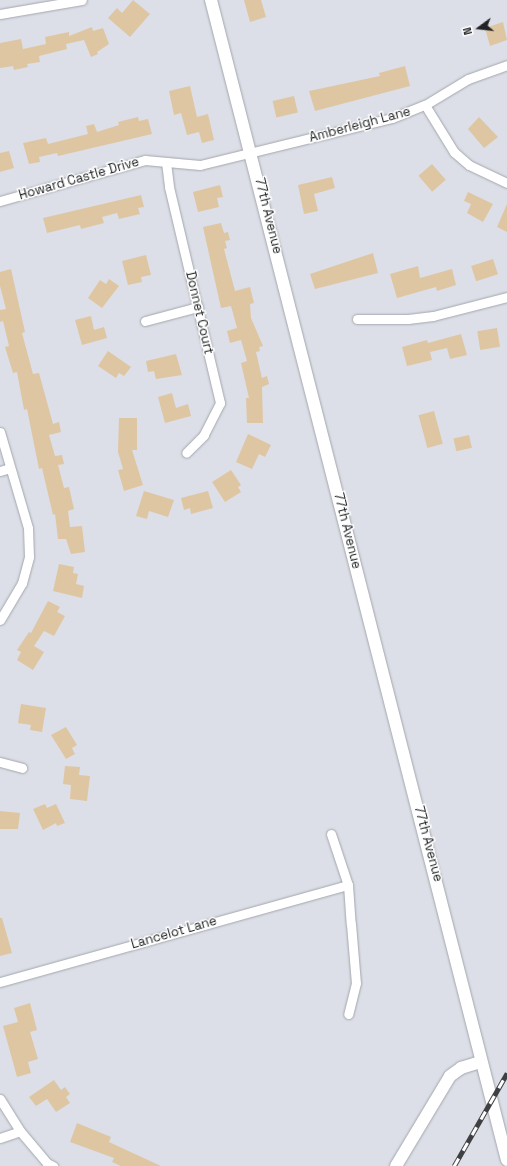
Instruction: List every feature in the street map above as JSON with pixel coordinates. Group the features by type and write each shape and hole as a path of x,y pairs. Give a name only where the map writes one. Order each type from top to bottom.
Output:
{"street":[{"path":"0,14 82,0"},
{"name":"77th Avenue","path":"211,0 252,153 507,1160"},
{"name":"Amberleigh Lane","path":"252,153 392,118 425,105 468,79 507,65"},
{"path":"425,105 454,152 469,165 507,183"},
{"name":"Howard Castle Drive","path":"0,201 145,160 200,165 252,153"},
{"name":"Donnet Court","path":"166,162 169,187 220,403 204,435 186,453"},
{"path":"357,319 408,319 433,316 507,297"},
{"path":"145,321 198,307"},
{"path":"0,432 28,528 29,557 22,583 0,620"},
{"path":"0,471 10,468"},
{"path":"0,762 22,768"},
{"path":"331,834 348,885 356,983 348,1014"},
{"name":"Lancelot Lane","path":"0,982 348,885"},
{"path":"396,1166 450,1076 461,1068 481,1062"},
{"path":"0,1099 20,1131 47,1163 53,1166"},
{"path":"0,1138 20,1131"}],"building":[{"path":"133,0 150,14 130,37 108,18 117,8 122,13"},
{"path":"244,0 261,0 266,17 250,22"},
{"path":"503,22 507,40 490,46 485,28"},
{"path":"92,27 93,31 103,28 109,44 97,52 98,54 91,57 84,40 66,44 67,49 39,56 40,62 27,64 28,67 14,70 13,66 0,68 0,43 21,39 23,49 46,44 45,37 69,32 69,36"},
{"path":"405,66 410,86 315,111 309,91 380,76 379,73"},
{"path":"190,86 197,117 208,114 214,140 202,143 199,132 187,135 181,113 174,115 169,91"},
{"path":"294,96 298,113 276,118 273,101"},
{"path":"138,117 139,121 148,119 152,134 58,156 57,153 39,157 40,162 29,164 23,143 46,138 48,144 88,134 86,126 94,124 97,132 119,125 118,122"},
{"path":"479,117 498,137 484,148 468,129"},
{"path":"9,151 14,168 0,172 0,153"},
{"path":"432,164 446,180 432,192 418,176"},
{"path":"332,177 335,188 314,194 318,211 304,214 298,185"},
{"path":"220,185 223,197 217,198 219,207 198,212 193,192"},
{"path":"468,192 493,204 483,222 467,213 471,204 464,201"},
{"path":"141,195 144,207 138,208 140,214 119,219 117,213 102,217 104,223 81,229 80,225 47,233 43,218"},
{"path":"507,204 507,232 497,227"},
{"path":"221,223 224,233 228,232 230,240 225,241 227,248 224,249 235,291 250,287 254,303 250,304 251,318 263,346 259,347 260,351 256,352 262,378 267,376 269,384 262,387 263,423 247,423 246,398 249,398 241,363 247,361 241,340 230,343 227,331 237,328 231,306 221,308 203,227"},
{"path":"373,253 378,273 315,289 310,274"},
{"path":"146,255 151,275 141,277 142,282 128,285 122,261"},
{"path":"493,259 498,274 476,281 471,266"},
{"path":"418,266 420,278 452,269 456,285 437,291 436,287 397,298 390,274"},
{"path":"11,269 25,332 22,333 33,374 39,373 53,424 59,422 61,432 49,435 55,456 62,455 64,464 58,465 64,488 69,487 74,509 68,511 70,527 82,526 85,552 71,554 66,539 58,539 55,514 53,515 42,468 39,469 27,409 24,410 17,372 13,373 5,347 9,346 3,321 0,322 0,310 6,309 0,286 0,272"},
{"path":"109,279 119,286 102,308 88,298 100,280 106,284"},
{"path":"91,316 94,330 104,327 107,338 82,345 75,320"},
{"path":"497,328 500,347 480,350 477,331"},
{"path":"461,334 467,355 450,359 447,348 430,352 432,360 407,366 402,347 427,340 428,343"},
{"path":"108,351 131,367 124,376 119,373 116,378 98,366"},
{"path":"176,354 182,375 156,379 154,371 148,372 146,361"},
{"path":"172,393 176,408 188,404 191,416 165,423 158,397"},
{"path":"434,411 443,444 427,448 419,415"},
{"path":"119,418 137,418 137,450 132,450 143,485 124,491 118,470 123,469 118,452"},
{"path":"248,434 271,445 265,457 259,454 252,469 236,462"},
{"path":"469,435 472,448 456,451 453,439"},
{"path":"231,470 241,485 238,487 241,492 225,502 212,482"},
{"path":"144,491 174,500 168,517 149,511 147,519 136,516"},
{"path":"208,491 213,508 191,514 190,508 184,510 181,498"},
{"path":"59,564 74,567 73,573 78,574 76,584 84,586 82,598 53,591"},
{"path":"48,601 60,607 57,612 65,616 54,636 44,631 34,646 44,652 33,670 17,660 21,652 17,650 29,632 31,633"},
{"path":"21,704 46,708 42,732 30,730 31,725 18,723"},
{"path":"66,727 77,745 72,748 75,754 66,759 51,735"},
{"path":"65,766 80,767 79,775 90,776 87,801 70,799 71,785 63,784"},
{"path":"45,804 47,808 56,804 65,823 57,826 56,823 43,830 33,809"},
{"path":"0,811 20,813 18,829 0,829"},
{"path":"0,918 2,918 12,953 0,956"},
{"path":"30,1003 37,1030 30,1032 38,1059 28,1062 31,1073 17,1077 3,1026 18,1022 14,1008"},
{"path":"54,1080 61,1090 65,1087 70,1094 66,1097 70,1103 56,1112 47,1099 36,1106 29,1097"},
{"path":"77,1123 111,1137 109,1142 161,1166 121,1166 112,1162 114,1158 70,1142"}],"railway":[{"path":"454,1166 507,1073"}]}
